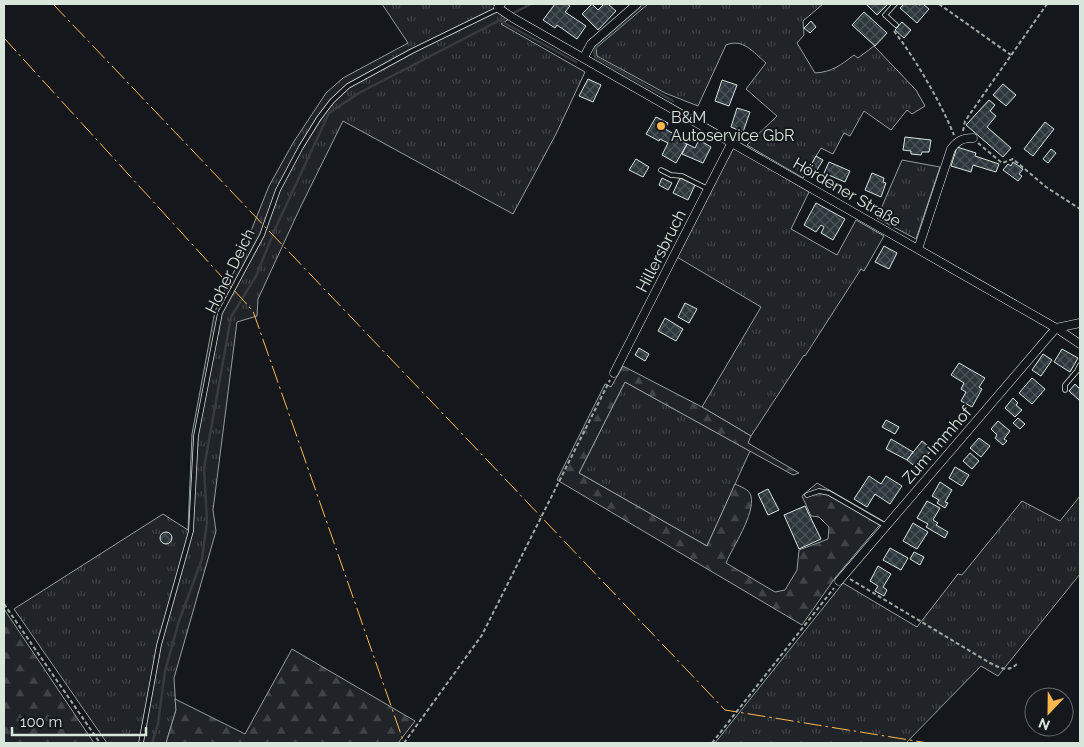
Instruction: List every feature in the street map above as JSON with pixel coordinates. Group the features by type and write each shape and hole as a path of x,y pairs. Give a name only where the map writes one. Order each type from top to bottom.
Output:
{"street":[{"path":"584,58 591,44 637,4"},
{"name":"Hördener Straße","path":"502,8 514,18 918,248 1056,328 1080,344"},
{"path":"918,248 951,149 959,141 973,138"},
{"name":"Hillersbruch","path":"614,373 732,142"},
{"path":"1056,328 1080,323"},
{"name":"Zum Immhof","path":"841,578 1056,328"}],"lane":[{"path":"895,4 885,15 896,25"},
{"name":"Hoher Deich","path":"141,743 159,645 191,531 196,436 220,313 262,235 278,190 319,118 332,100 348,86 412,50 502,8"},
{"path":"661,170 671,175 682,176 708,189"},
{"path":"1065,390 1065,385 1078,371 1080,365"},
{"path":"807,495 819,492 829,494 886,526"}],"path":[{"path":"940,4 1011,55"},
{"path":"959,141 965,120 1047,4"},
{"path":"896,25 892,28 901,40 959,141"},
{"path":"973,138 1002,163 1013,159 1046,187 1080,209"},
{"path":"404,743 482,635 614,373"},
{"path":"712,743 841,578 1004,670 1012,668 1018,663"},
{"path":"4,604 100,743"}],"green space":[{"path":"382,4 494,4 509,19 501,24 585,72 556,134 513,214 343,121 258,299 257,316 237,322 213,510 216,531 174,678 176,710 166,743 107,743 14,609 163,514 188,530 192,434 215,311 239,261 269,186 293,143 326,93 343,78 408,43"},
{"path":"648,4 823,4 803,21 804,35 797,43 815,73 836,67 854,55 858,58 874,46 916,90 925,106 912,114 907,110 891,130 864,111 850,136 844,133 833,154 821,148 803,178 747,145 777,116 746,89 766,63 748,47 738,43 726,45 698,106 665,93 597,56 596,48"},
{"path":"734,147 809,192 791,229 837,255 856,220 884,236 864,271 861,269 751,436 702,407 761,307 677,257"},
{"path":"902,160 940,167 916,239 877,218"},
{"path":"623,366 702,407 751,436 748,443 799,473 793,475 625,382 579,473 707,546 735,484 744,489 751,496 750,512 726,563 775,592 785,590 797,570 799,550 828,539 829,527 819,517 811,516 802,496 817,483 883,521 835,578 802,625 557,480 605,384 611,387"},
{"path":"625,382 750,451 707,546 579,473"},
{"path":"1080,496 1080,574 998,676 981,666 906,743 715,743 843,583 917,627 958,574 962,575 1022,501 1060,521"},
{"path":"4,609 94,743 4,743"},
{"path":"292,649 415,721 398,743 166,743 176,710 175,699 245,734"}],"building":[{"path":"555,4 567,4 570,6 565,12 586,26 577,39 557,25 555,28 543,20"},
{"path":"592,4 598,10 604,4 608,4 616,11 598,30 582,14"},
{"path":"866,4 888,4 877,15"},
{"path":"904,4 923,4 929,9 917,23 900,8"},
{"path":"864,12 887,33 875,46 852,25"},
{"path":"811,21 816,27 810,33 804,28"},
{"path":"902,22 911,30 904,38 895,30"},
{"path":"588,79 601,85 593,102 579,96"},
{"path":"722,80 737,85 729,106 715,101"},
{"path":"1003,84 1016,95 1006,106 993,95"},
{"path":"989,100 995,105 990,111 996,116 987,127 1011,148 1003,157 966,125"},
{"path":"737,108 750,112 743,132 731,127"},
{"path":"656,117 668,123 665,129 674,134 672,136 687,144 676,163 662,155 668,143 660,139 659,141 646,134"},
{"path":"1045,122 1054,129 1033,156 1024,149"},
{"path":"905,137 931,140 929,152 922,152 921,155 911,154 911,151 903,150"},
{"path":"699,140 711,147 703,163 682,154 687,144 695,148"},
{"path":"957,147 976,153 975,156 999,164 996,172 973,165 971,172 951,166"},
{"path":"1051,149 1056,153 1048,163 1043,159"},
{"path":"816,156 823,160 814,175 808,171"},
{"path":"636,159 649,167 643,177 629,170"},
{"path":"829,162 850,171 845,182 824,173"},
{"path":"1013,162 1023,169 1019,174 1022,176 1018,181 1003,170 1008,164 1011,166"},
{"path":"872,173 884,178 883,182 886,183 881,197 865,190"},
{"path":"662,178 672,183 668,190 659,185"},
{"path":"680,178 695,185 688,200 673,193"},
{"path":"816,203 845,219 833,240 821,233 824,227 821,225 816,232 804,225"},
{"path":"884,246 897,253 889,269 875,262"},
{"path":"685,303 697,309 689,323 678,317"},
{"path":"665,318 683,329 676,341 658,331"},
{"path":"639,348 649,354 645,361 635,355"},
{"path":"1062,349 1078,358 1070,372 1054,362"},
{"path":"1043,354 1052,360 1041,376 1032,370"},
{"path":"959,363 985,378 979,387 982,389 972,407 961,401 966,392 961,389 964,383 951,375"},
{"path":"1032,378 1045,389 1032,404 1019,393"},
{"path":"1075,384 1080,389 1080,401 1069,391"},
{"path":"1013,398 1018,403 1016,405 1022,410 1015,417 1005,408"},
{"path":"1018,418 1025,424 1020,429 1013,423"},
{"path":"886,420 899,427 895,434 882,427"},
{"path":"998,421 1010,431 1004,439 1007,441 1003,445 995,438 997,435 991,429"},
{"path":"979,438 990,446 981,457 970,448"},
{"path":"891,439 913,452 907,460 886,449"},
{"path":"922,441 932,449 917,468 907,460"},
{"path":"970,453 979,461 972,469 963,461"},
{"path":"955,467 969,475 962,486 949,478"},
{"path":"869,476 881,484 886,476 902,486 890,504 875,494 867,507 854,499"},
{"path":"940,482 952,490 945,502 948,503 945,508 937,503 939,500 932,496"},
{"path":"768,489 779,510 768,515 758,494"},
{"path":"927,501 940,508 933,520 938,523 936,525 948,532 945,538 926,527 928,524 917,518"},
{"path":"805,506 821,539 799,549 784,515"},
{"path":"913,523 928,532 917,549 903,541"},
{"path":"164,532 168,532 172,538 168,544 164,544 160,540 160,536"},
{"path":"890,548 908,558 901,570 883,560"},
{"path":"914,552 924,557 920,565 910,559"},
{"path":"878,566 891,574 883,587 887,590 884,596 875,591 878,586 870,581"}],"waterway":[{"path":"152,743 158,724 165,671 179,621 202,559 207,522 204,468 231,317 256,276 276,227 329,113 359,93 531,4"},
{"path":"644,4 596,46 594,51 595,57 673,101"},
{"path":"499,20 576,62"}],"power":[{"path":"53,4 725,710 928,743"},
{"path":"4,38 253,311 404,743"}],"place":[{"name":"B&M Autoservice GbR","path":"661,126"}]}
